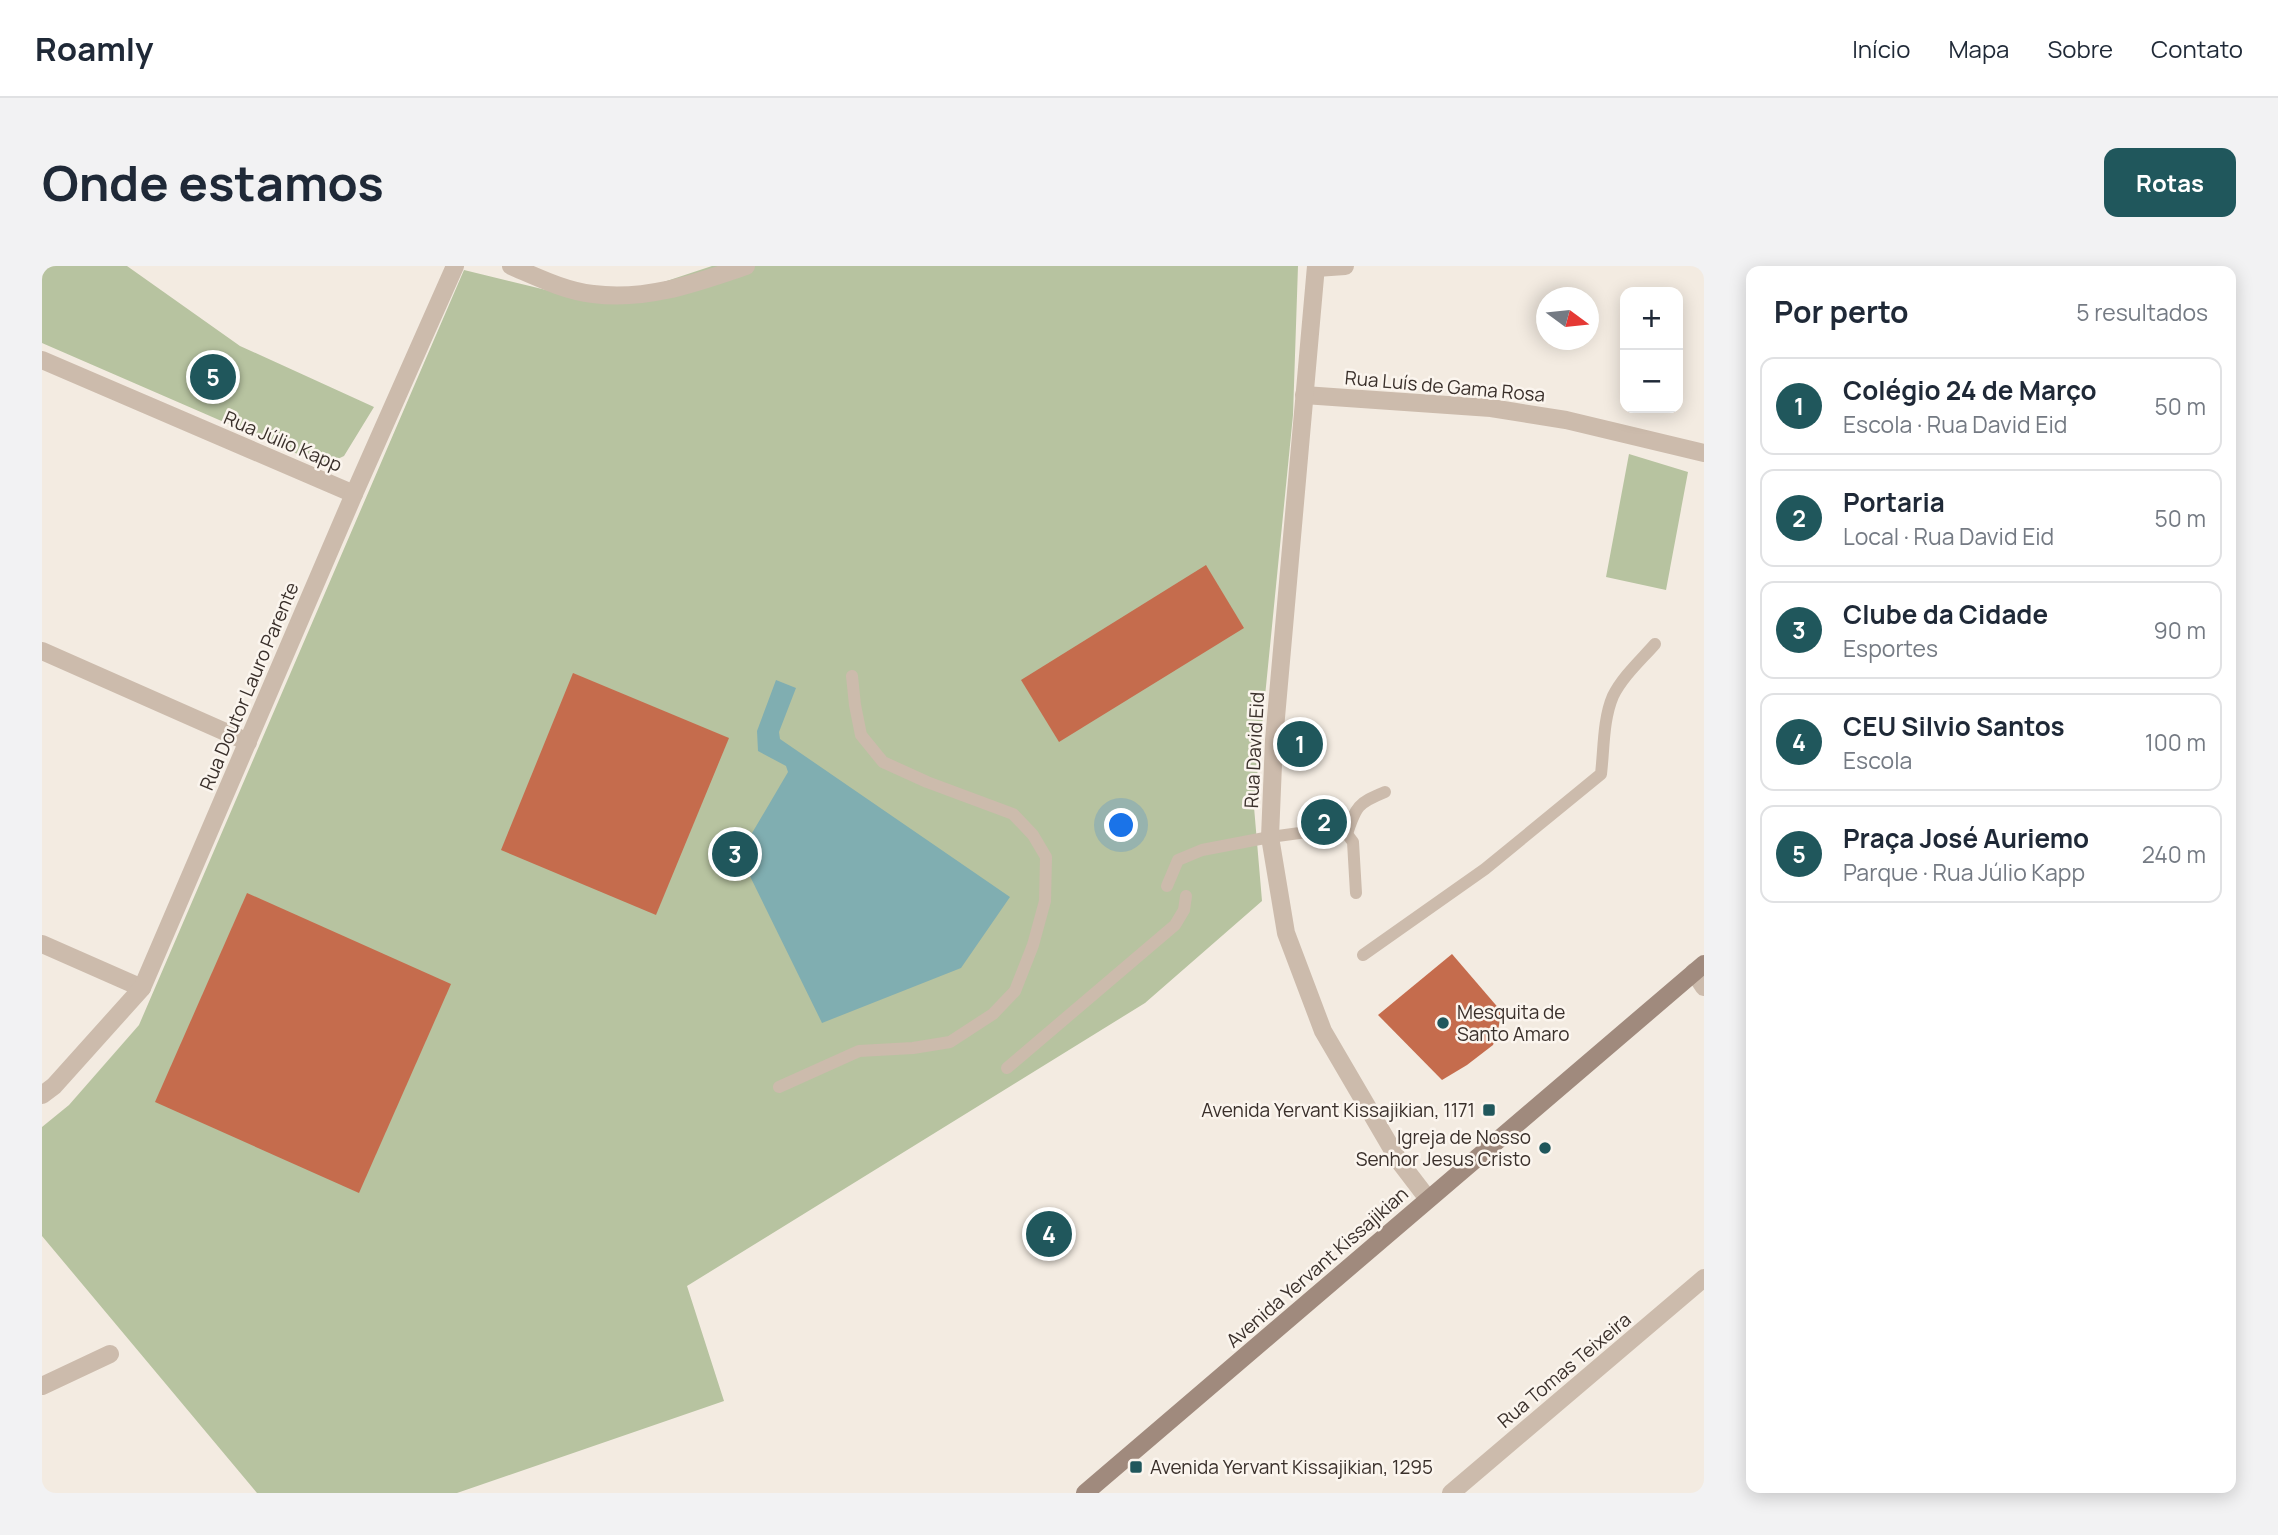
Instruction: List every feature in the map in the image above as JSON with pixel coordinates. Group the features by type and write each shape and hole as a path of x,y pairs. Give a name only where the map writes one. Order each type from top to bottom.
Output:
{"main road":[{"name":"Avenida Yervant Kissajikian","path":"1085,1493 1699,968"}],"street":[{"name":"Rua Doutor Lauro Parente","path":"42,1095 54,1086 142,988 354,495 456,266"},
{"path":"511,266 551,283 591,294 623,296 683,288 746,266"},
{"path":"1316,267 1345,266"},
{"name":"Rua David Eid","path":"1316,267 1274,740 1270,837 1286,933 1323,1031 1399,1161 1428,1199"},
{"name":"Rua Júlio Kapp","path":"42,360 354,495"},
{"name":"Rua Luís de Gama Rosa","path":"1304,394 1491,408 1566,420 1704,453"},
{"path":"42,651 248,742"},
{"path":"42,944 142,988"},
{"path":"1699,968 1704,987"},
{"name":"Rua Tomas Teixeira","path":"1451,1493 1704,1278"},
{"path":"42,1386 110,1354"}],"lane":[{"path":"1363,955 1485,869 1601,774 1612,698 1624,678 1656,644"},
{"path":"779,1087 859,1051 914,1048 950,1042 993,1014 1015,991 1033,945 1045,901 1046,857 1033,835 1013,814 927,782 883,762 861,734 852,676"},
{"path":"1346,834 1361,802 1385,792"},
{"path":"1167,886 1178,860 1202,850 1336,828 1353,842 1356,893"},
{"path":"1007,1068 1175,925 1184,910 1186,896"}],"green space":[{"path":"42,266 127,266 240,346 374,407 344,456 327,464 309,459 42,343"},
{"path":"712,266 1298,266 1293,415 1254,807 1262,901 1145,1003 687,1286 724,1401 457,1493 257,1493 42,1236 42,1127 69,1105 139,1025 464,270 600,303"},
{"path":"1629,454 1688,472 1666,590 1606,577"}],"water":[{"path":"776,680 796,688 779,732 780,739 1010,897 961,968 822,1023 744,864 745,845 788,772 786,766 758,751 757,731"}],"building":[{"path":"1206,565 1244,628 1059,742 1021,680"},
{"path":"573,673 729,738 656,915 501,850"},
{"path":"1335,802 1337,841 1312,843 1310,803"},
{"path":"247,893 451,984 359,1193 155,1102"},
{"name":"Mesquita de Santo Amaro","path":"1452,954 1501,1011 1493,1045 1442,1080 1378,1015"}],"place":[{"name":"Praça José Auriemo","path":"213,377"},
{"name":"Colégio 24 de Março","path":"1300,744"},
{"name":"Portaria","path":"1324,822"},
{"name":"Clube da Cidade","path":"735,854"},
{"name":"Mesquita de Santo Amaro","path":"1443,1023"},
{"name":"Avenida Yervant Kissajikian, 1171","path":"1489,1110"},
{"name":"Igreja de Nosso Senhor Jesus Cristo","path":"1545,1148"},
{"name":"CEU Silvio Santos","path":"1049,1234"},
{"name":"Avenida Yervant Kissajikian, 1295","path":"1136,1467"}]}
